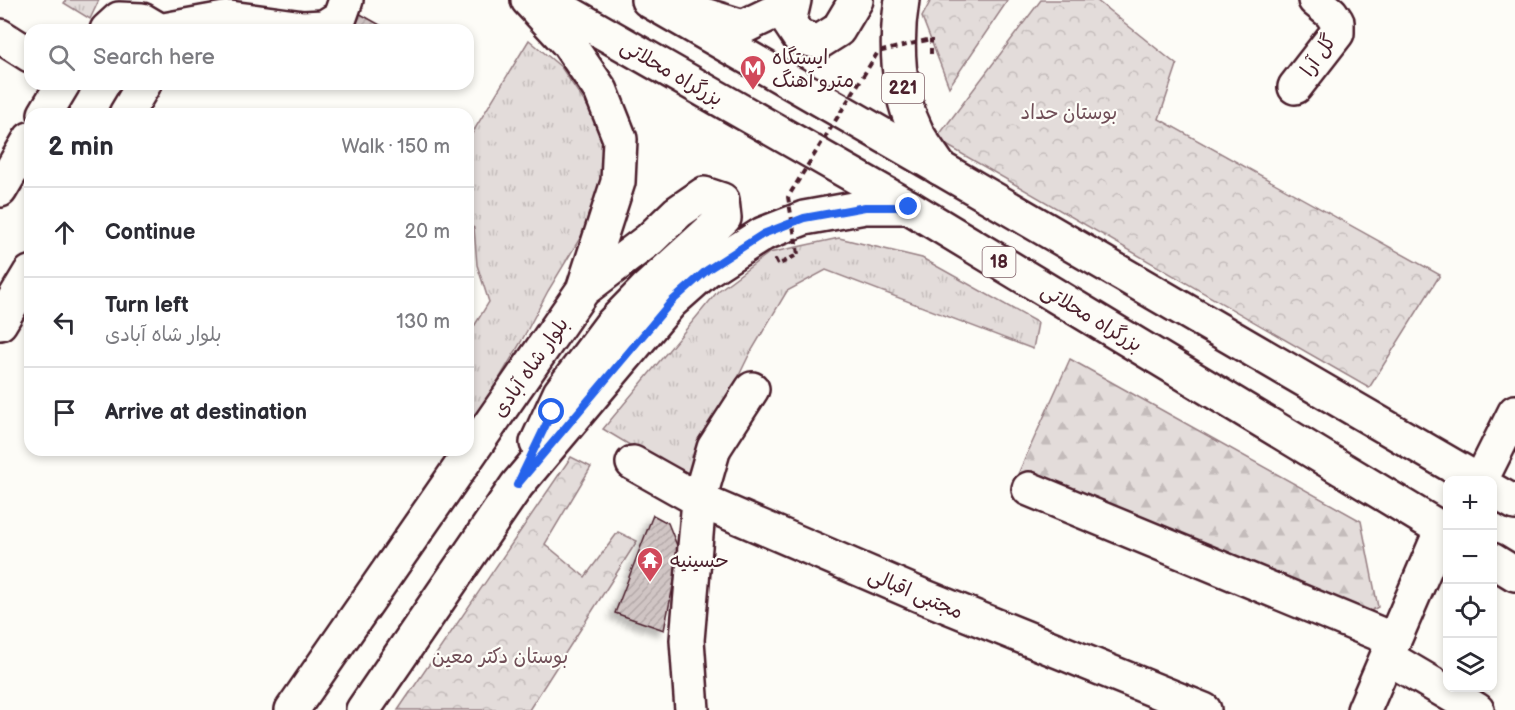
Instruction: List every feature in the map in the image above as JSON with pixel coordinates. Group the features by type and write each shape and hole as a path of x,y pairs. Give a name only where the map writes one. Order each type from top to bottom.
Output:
{"main road":[{"path":"329,24 340,17 346,0"},
{"name":"بلوار شاه آبادی","path":"474,448 584,290 618,182 620,139 601,91 568,44 528,0"},
{"name":"بزرگراه محلاتی","path":"546,0 909,207 1443,530"},
{"path":"648,0 1472,476"},
{"path":"657,0 743,27 794,2"},
{"path":"794,2 789,22 799,36 819,42 838,30 856,0"},
{"name":"221","path":"902,0 899,23 899,67 908,114 940,168"},
{"path":"185,24 236,9 289,24"},
{"name":"گل آرا","path":"1295,87 1337,33 1326,11"},
{"path":"114,24 119,19 142,20 149,24"},
{"path":"0,36 24,51"},
{"path":"49,108 59,90"},
{"path":"130,108 140,90"},
{"path":"0,190 24,149"},
{"path":"517,485 560,393 611,325 646,289 724,218 722,200 704,194 678,212 650,239 584,290"},
{"path":"363,710 517,485 671,302 707,270 763,234 804,218 865,207 909,207"},
{"path":"0,323 24,283"},
{"path":"692,710 687,640 699,500 714,448 752,389"},
{"path":"1481,476 1512,425"},
{"name":"بلوار شاه آبادی","path":"292,710 469,456"},
{"name":"مجتبی اقبالی","path":"633,463 699,500 920,595 1204,710"},
{"path":"1029,489 1390,648 1478,710"},
{"path":"1497,493 1515,503"},
{"path":"1364,710 1390,648 1443,535"},
{"path":"1497,563 1515,574"}],"path":[{"path":"778,265 798,254 788,197 878,52 931,39"}],"green space":[{"path":"66,0 99,0 90,19 64,3"},
{"path":"931,0 1008,0 949,87 922,17"},
{"name":"بوستان حداد","path":"1041,0 1096,0 1177,65 1159,119 1440,275 1369,388 936,139"},
{"path":"529,40 561,67 598,122 608,174 588,225 474,421 474,326 489,302 477,265 474,228 474,130"},
{"path":"839,238 922,258 1038,323 1033,349 826,270 787,291 749,355 688,480 603,429 718,291 769,253"},
{"path":"1070,359 1361,521 1378,607 1363,615 1018,474"},
{"name":"بوستان دکتر معین","path":"571,457 591,467 545,544 585,577 618,532 637,541 529,710 398,710"}],"building":[{"path":"339,2 378,24 328,24"},
{"name":"حسینیه","path":"653,515 668,523 680,553 664,630 615,613"}],"place":[{"name":"ایستگاه مترو آهنگ","path":"753,91"},
{"name":"حسینیه","path":"650,583"}],"route":[{"path":"552,412 517,485 671,302 707,270 763,234 804,218 865,207 909,207"}]}
